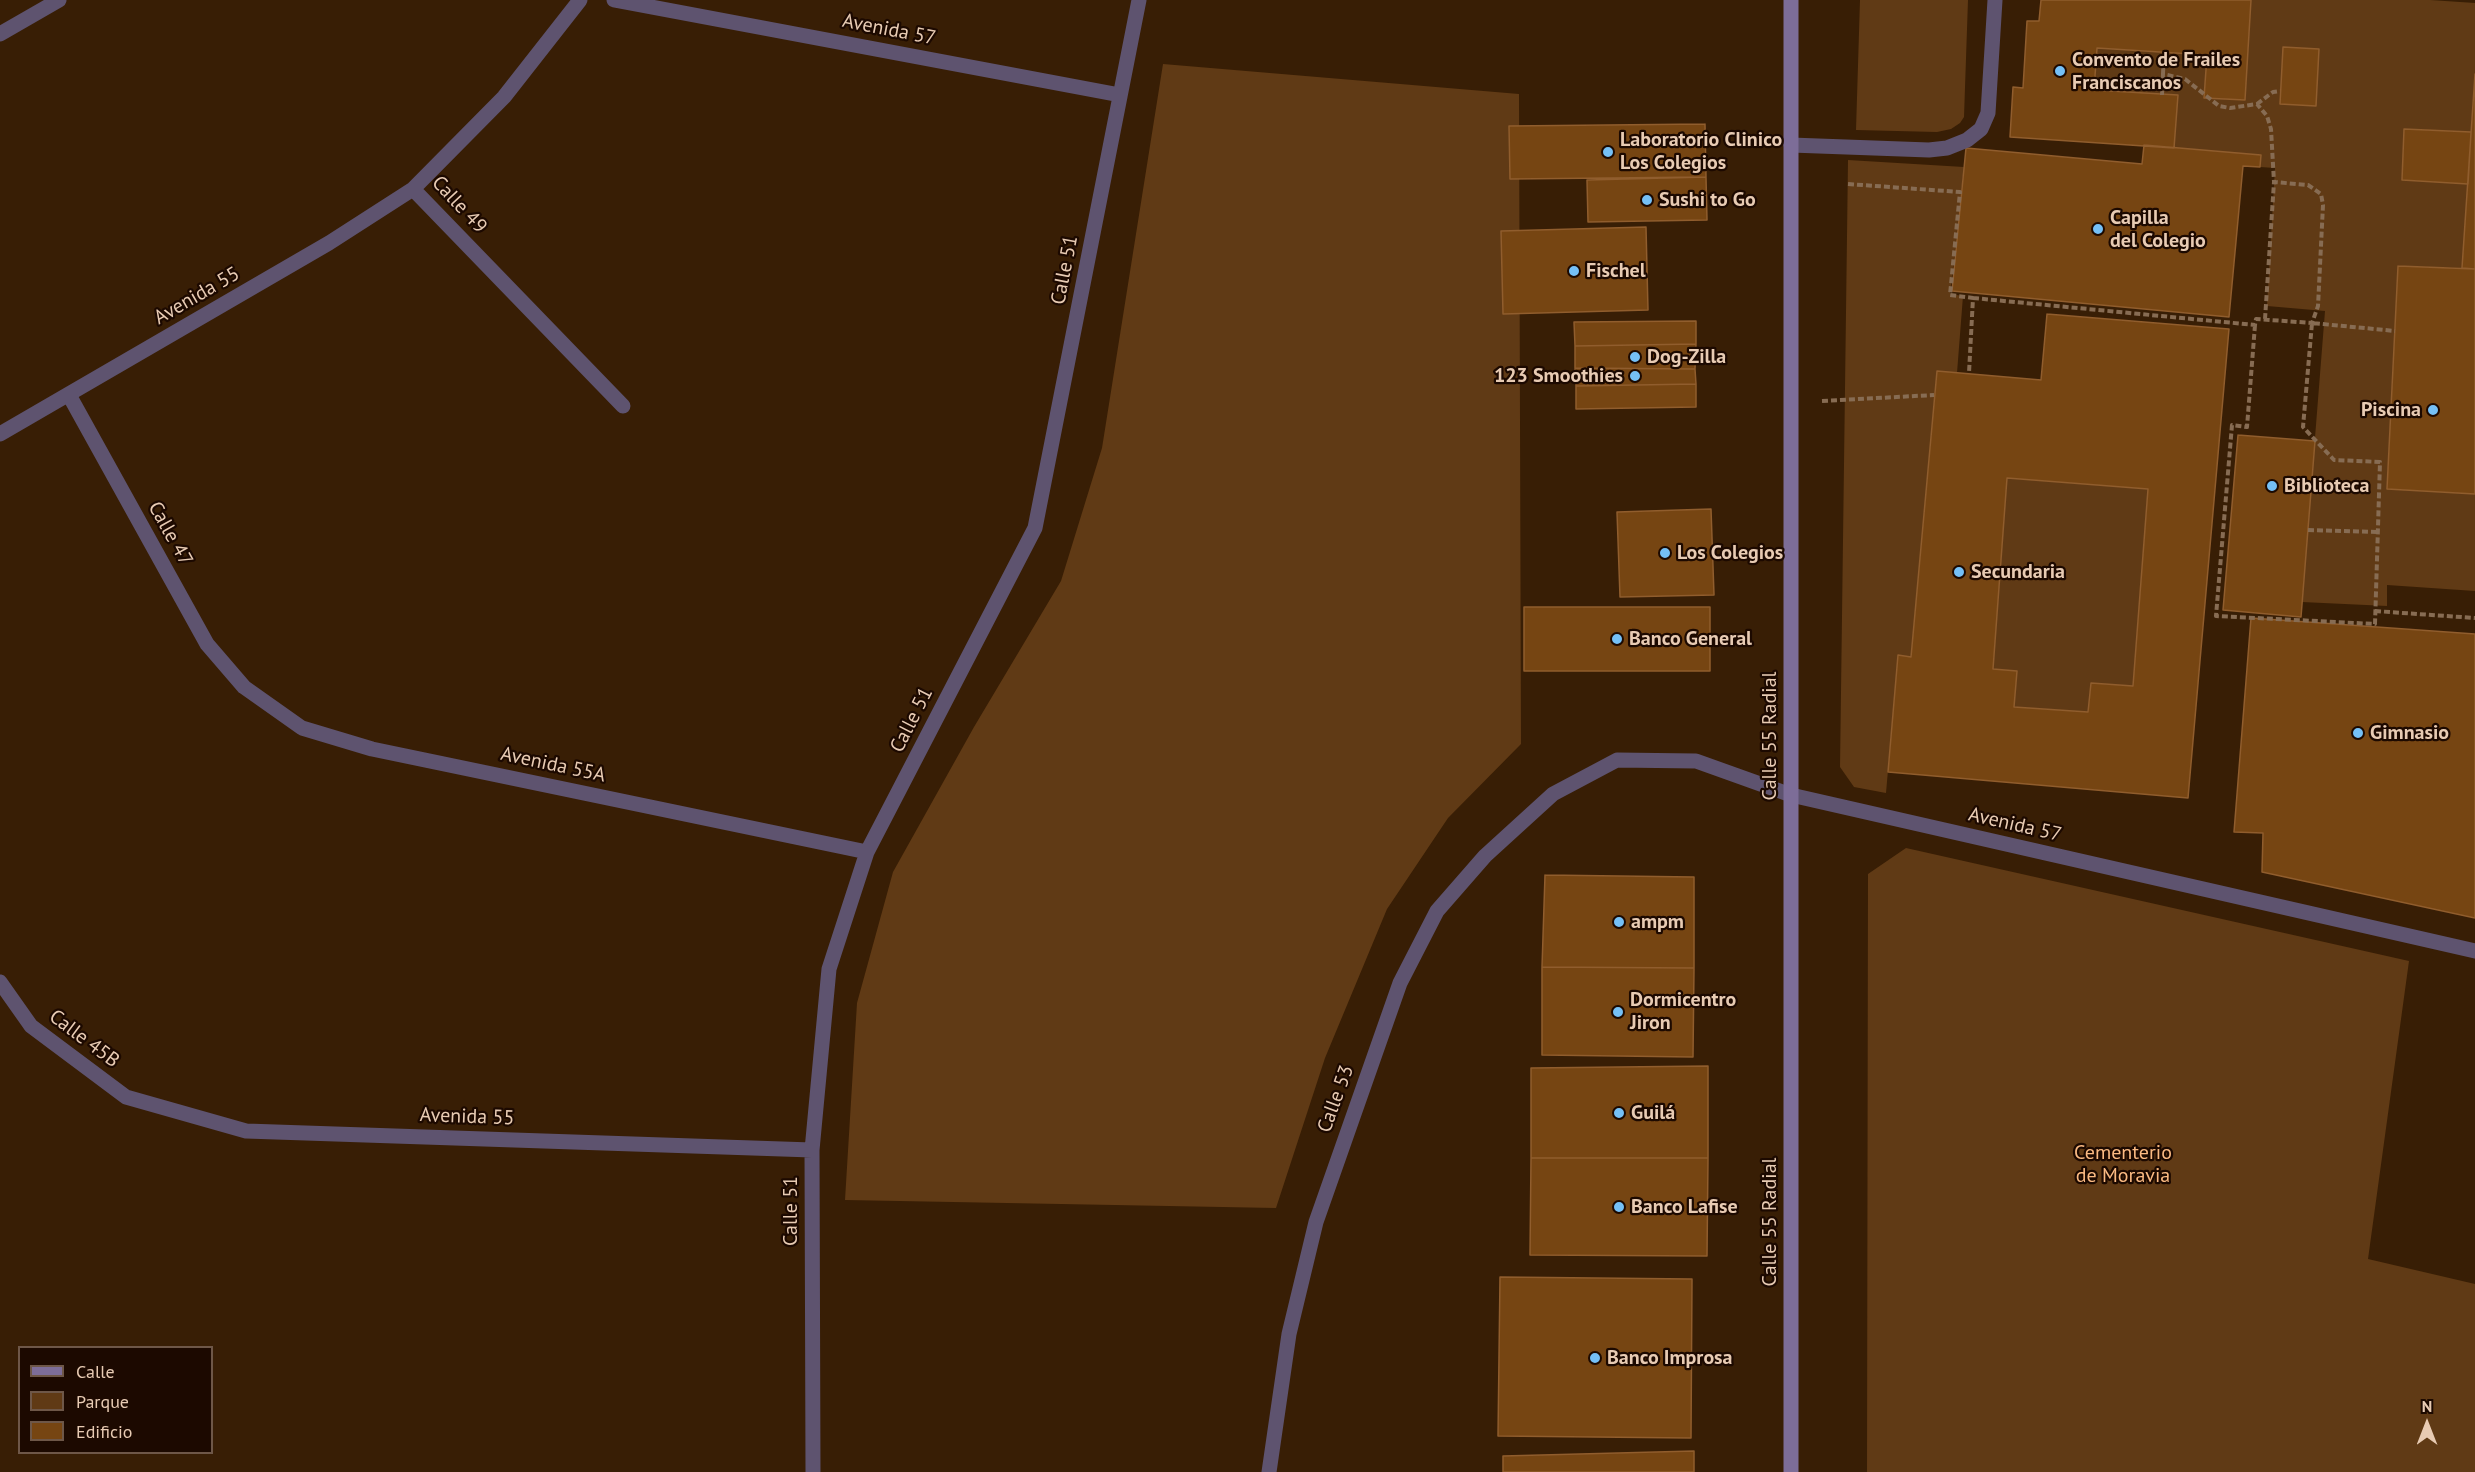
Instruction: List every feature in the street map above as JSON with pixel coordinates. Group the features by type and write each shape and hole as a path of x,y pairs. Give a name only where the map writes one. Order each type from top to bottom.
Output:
{"main road":[{"name":"Calle 55 Radial","path":"1791,0 1791,1472"}],"street":[{"path":"0,34 59,0"},
{"name":"Calle 49","path":"580,0 504,97 412,189 623,406"},
{"name":"Avenida 57","path":"614,0 1120,95"},
{"name":"Calle 51","path":"813,1472 812,1150 829,969 867,852 1035,528 1138,0"},
{"path":"1791,145 1929,150 1947,148 1967,140 1981,129 1988,114 1995,0"},
{"name":"Avenida 55","path":"0,434 329,243 412,189"},
{"name":"Calle 47","path":"69,395 207,644 243,687"},
{"name":"Avenida 55A","path":"243,687 302,728 372,749 867,852"},
{"name":"Avenida 57","path":"1553,794 1617,760 1696,761 1791,795 2475,951"},
{"name":"Calle 53","path":"1269,1472 1289,1334 1316,1222 1400,983 1437,911 1485,856 1553,794"},
{"name":"Calle 45B","path":"0,982 31,1026 126,1096"},
{"name":"Avenida 55","path":"126,1096 246,1131 812,1150"}],"path":[{"path":"2162,95 2164,52"},
{"path":"2163,74 2185,79 2219,105 2230,108 2257,104 2273,92 2280,91"},
{"path":"2257,104 2267,116 2271,129 2274,182 2265,319"},
{"path":"2274,182 2308,185 2321,194 2323,205 2318,306 2312,323 2303,427 2334,460 2380,462 2375,624 2216,616 2232,425 2247,427 2256,319 2312,323 2395,331"},
{"path":"1848,184 1960,192 1950,295 2255,325"},
{"path":"1969,373 1973,298"},
{"path":"1791,403 1935,395"},
{"path":"2308,530 2378,532"},
{"path":"2375,611 2475,618"}],"green space":[{"path":"1860,0 1968,0 1964,117 1960,123 1951,129 1937,132 1856,130"},
{"path":"2247,0 2430,0 2475,3 2475,74 2471,132 2404,129 2402,180 2468,184 2462,268 2398,266 2387,489 2475,494 2475,591 2387,585 2387,606 2302,602 2325,311 2267,306 2275,168 2260,167 2261,155 2174,148 2094,90 2097,48 2207,55 2204,98 2245,100 2251,1"},
{"path":"1163,64 1519,94 1521,744 1448,818 1387,909 1325,1058 1276,1208 845,1200 857,1003 893,872 974,727 1061,581 1102,448"},
{"path":"1848,160 1964,167 1950,294 1963,296 1957,373 1937,371 1911,657 1898,656 1886,793 1854,787 1840,767"},
{"path":"2007,478 2148,489 2133,686 2091,683 2088,712 2014,707 2017,672 1993,669"},
{"name":"Cementerio de Moravia","path":"1906,848 2409,961 2368,1259 2475,1284 2475,1472 1867,1472 1868,874"}],"building":[{"name":"Convento de Frailes Franciscanos","path":"2041,0 2251,0 2245,100 2204,98 2207,55 2097,48 2094,90 2178,95 2174,148 2010,137 2013,87 2023,88 2027,21 2039,21"},
{"name":"Convento de Frailes Franciscanos","path":"2283,47 2319,49 2316,106 2280,104"},
{"path":"2475,74 2475,269 2462,268"},
{"name":"Laboratorio Clinico Los Colegios","path":"1705,124 1706,177 1510,179 1509,126"},
{"path":"2404,129 2471,132 2468,184 2402,180"},
{"name":"Capilla del Colegio","path":"2144,145 2261,155 2260,167 2243,166 2229,317 1952,291 1966,148 2142,164"},
{"name":"Sushi to Go","path":"1706,177 1707,220 1588,222 1587,180"},
{"name":"Fischel","path":"1646,227 1648,310 1503,314 1501,231"},
{"name":"Piscina","path":"2398,266 2475,269 2475,494 2387,489"},
{"name":"Secundaria","path":"2047,314 2229,329 2188,798 1888,772 1898,655 1911,657 1937,371 2041,380","holes":["2007,478 2148,489 2133,686 2091,683 2088,712 2014,707 2017,671 1993,669"]},
{"path":"1696,321 1696,344 1575,346 1574,322"},
{"name":"Dog-Zilla","path":"1696,344 1695,369 1575,368 1575,346"},
{"name":"123 Smoothies","path":"1575,368 1695,369 1696,384 1576,386"},
{"path":"1696,384 1696,407 1576,409 1576,386"},
{"name":"Biblioteca","path":"2238,435 2315,441 2301,617 2223,610"},
{"name":"Los Colegios","path":"1711,509 1714,595 1620,597 1617,512"},
{"name":"Banco General","path":"1524,607 1710,607 1710,671 1524,671"},
{"name":"Gimnasio","path":"2251,618 2475,634 2475,918 2262,872 2263,833 2234,832"},
{"name":"ampm","path":"1545,875 1694,877 1694,968 1542,967"},
{"name":"Dormicentro Jiron","path":"1542,967 1694,968 1693,1057 1542,1055"},
{"name":"Guilá","path":"1708,1066 1708,1158 1531,1158 1531,1068"},
{"name":"Banco Lafise","path":"1531,1158 1708,1158 1707,1256 1530,1255"},
{"name":"Banco Improsa","path":"1500,1277 1692,1279 1691,1438 1498,1436"},
{"path":"1694,1451 1694,1472 1503,1472 1503,1456"}],"place":[{"name":"Convento de Frailes Franciscanos","path":"2060,71"},
{"name":"Laboratorio Clinico Los Colegios","path":"1608,152"},
{"name":"Sushi to Go","path":"1647,200"},
{"name":"Capilla del Colegio","path":"2098,229"},
{"name":"Fischel","path":"1574,271"},
{"name":"Dog-Zilla","path":"1635,357"},
{"name":"123 Smoothies","path":"1635,376"},
{"name":"Piscina","path":"2433,410"},
{"name":"Biblioteca","path":"2272,486"},
{"name":"Los Colegios","path":"1665,553"},
{"name":"Secundaria","path":"1959,572"},
{"name":"Banco General","path":"1617,639"},
{"name":"Gimnasio","path":"2358,733"},
{"name":"ampm","path":"1619,922"},
{"name":"Dormicentro Jiron","path":"1618,1012"},
{"name":"Guilá","path":"1619,1113"},
{"name":"Banco Lafise","path":"1619,1207"},
{"name":"Banco Improsa","path":"1595,1358"}]}
